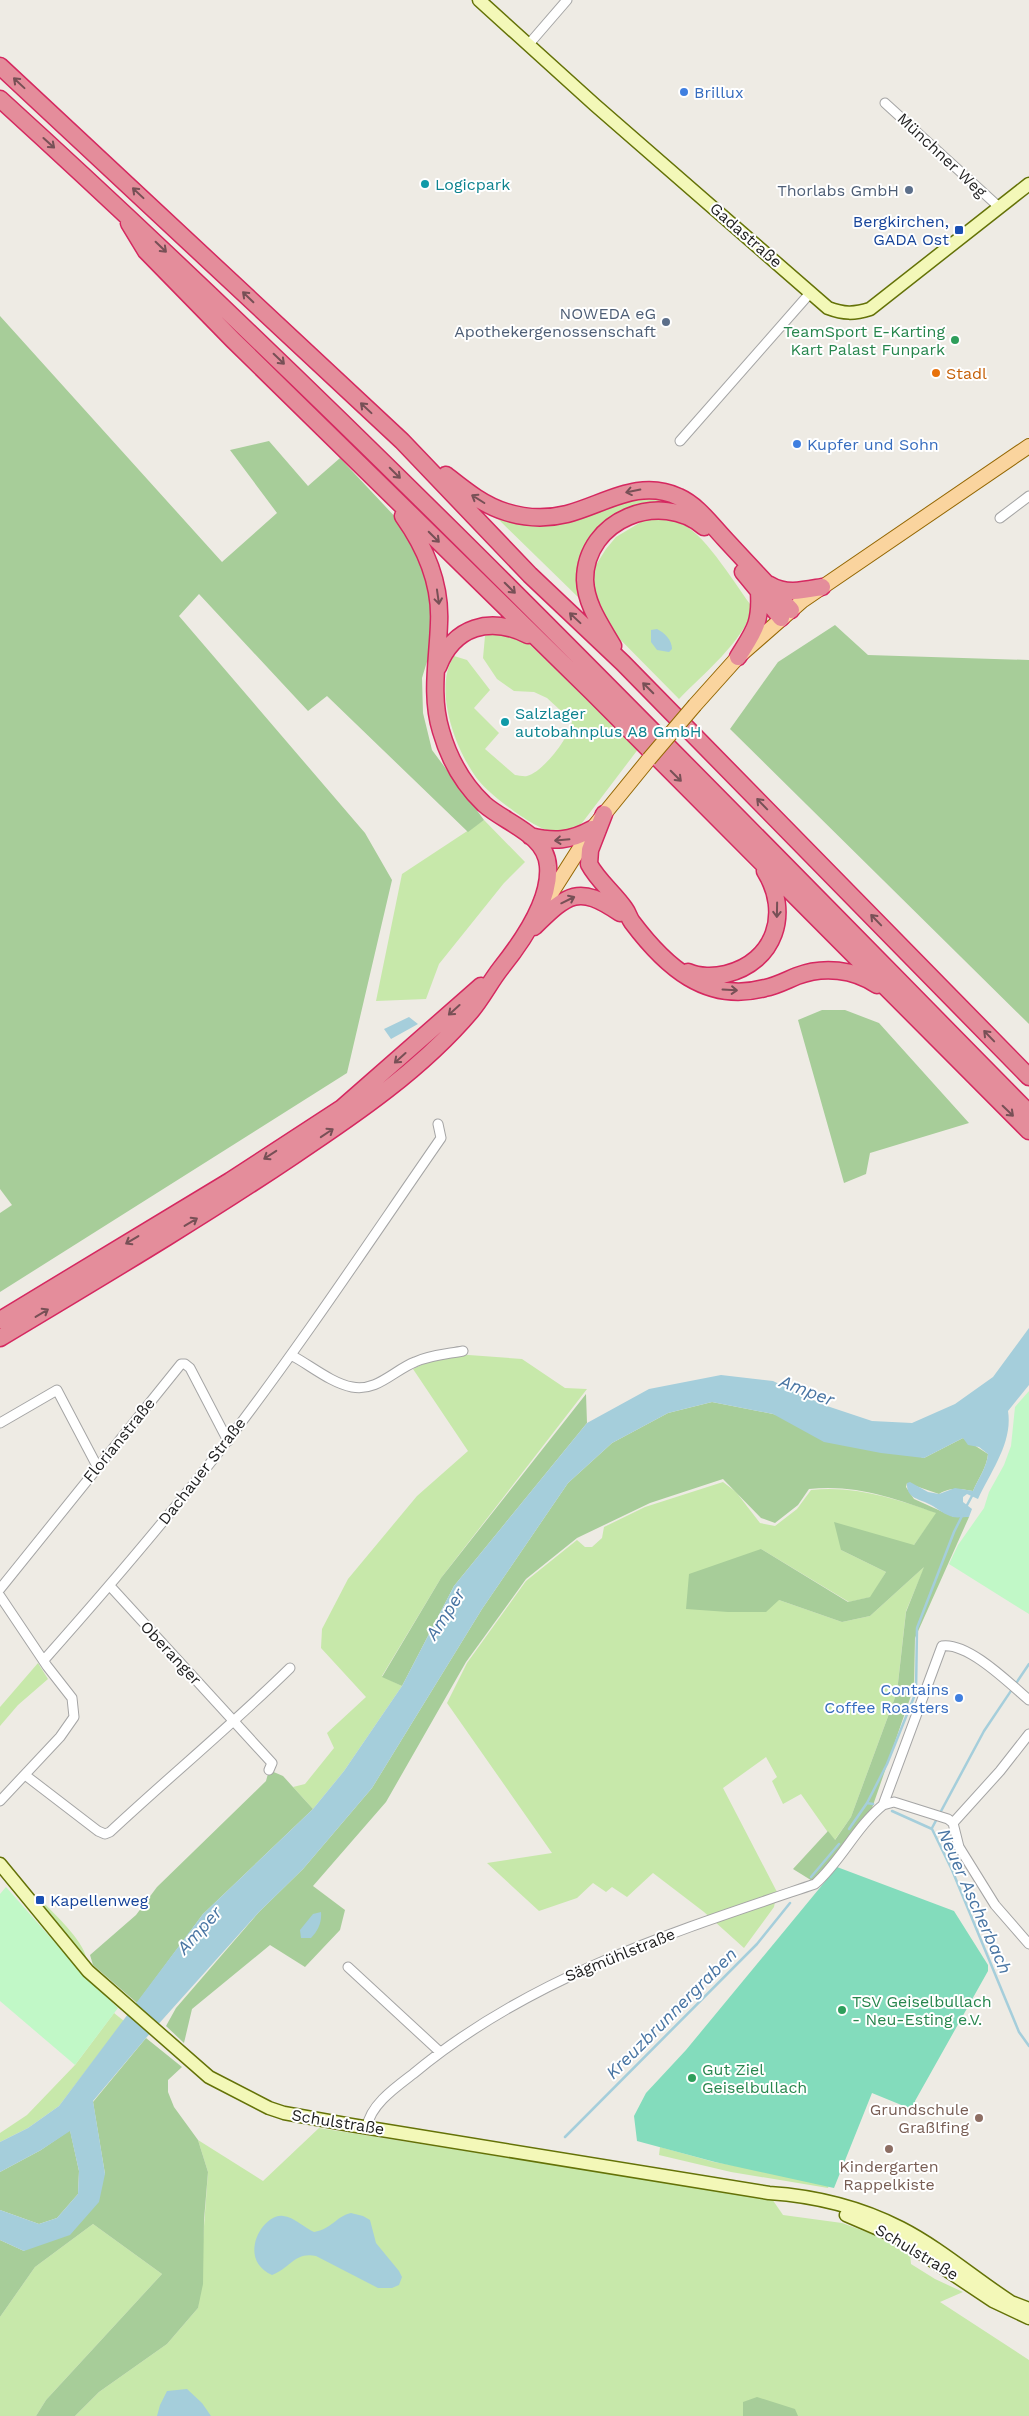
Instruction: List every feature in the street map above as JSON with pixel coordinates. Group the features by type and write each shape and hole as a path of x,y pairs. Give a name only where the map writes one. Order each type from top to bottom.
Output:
{"highway":[{"path":"0,66 402,441 530,575 623,663 1029,1077"},
{"path":"0,99 126,214 292,372 500,578 1029,1114"},
{"path":"126,214 137,239 146,251 233,340 751,851 1029,1131"},
{"path":"402,441 477,499 520,516 551,517 566,514 615,496 641,490 666,492 680,497 701,513 761,586 782,591 822,587"},
{"path":"0,1338 240,1192 351,1117 444,1039 471,1010 519,944 535,918 548,878 549,868 543,850 530,836 485,805 459,773 439,727 435,702 439,609 431,569 413,531 375,478"},
{"path":"623,663 590,608 585,582 592,551 599,540 617,522 628,515 646,511 669,510 694,519 709,531 786,614"},
{"path":"738,657 760,617 761,586"},
{"path":"435,674 441,660 454,641 475,628 500,625 514,628 542,644"},
{"path":"604,814 590,850 590,864 620,909 684,976 697,983 727,990 765,988 799,975 816,971 834,970 853,974 871,982 897,1000"},
{"path":"530,836 563,840 580,836 592,829"},
{"path":"671,964 692,974 720,975 745,967 756,960 767,948 774,934 777,921 776,893 772,882 751,851"},
{"path":"519,944 556,907 569,898 589,896 620,909"},
{"path":"0,1320 230,1180 342,1108 498,972"}],"main road":[{"path":"535,918 592,829 649,759 738,657 786,614 838,575 1029,446"}],"street":[{"name":"Gadastraße","path":"479,0 595,105 828,308 841,313 854,314 870,309 1029,184"},
{"path":"529,44 567,0"},
{"name":"Münchner Weg","path":"885,103 999,207"},
{"path":"680,441 811,292"},
{"path":"1000,518 1029,496"},
{"name":"Dachauer Straße","path":"44,1660 110,1586 228,1441 291,1355 441,1138 438,1124"},
{"path":"291,1355 341,1384 354,1388 372,1386 413,1362 432,1356 464,1351"},
{"name":"Florianstraße","path":"0,1589 97,1466 181,1364 186,1364 190,1368 228,1441"},
{"path":"0,1423 58,1390 97,1466"},
{"name":"Oberanger","path":"110,1586 272,1763 269,1770"},
{"path":"0,1596 72,1698 74,1717 26,1775 0,1801"},
{"name":"Sägmühlstraße","path":"367,2127 368,2120 376,2107 396,2087 440,2052 496,2014 565,1977 648,1942 815,1884 830,1871 867,1820 883,1805 942,1646 952,1644 996,1670 1029,1700"},
{"path":"26,1775 105,1834 110,1832 233,1720 242,1714 290,1668"},
{"path":"950,1821 1000,1771 1029,1734"},
{"path":"883,1805 894,1802 950,1821"},
{"path":"950,1821 959,1847 995,1905 1029,1944"},
{"name":"Schulstraße","path":"0,1864 88,1971 209,2077 251,2100 284,2113 770,2193 801,2195 838,2204 901,2228 1011,2302 1029,2309"},
{"path":"348,1967 440,2052"},
{"name":"Schulstraße","path":"770,2193 846,2215 897,2236 993,2301 1029,2318"}],"green space":[{"path":"0,316 222,562 277,513 230,450 269,441 308,486 340,458 399,521 418,553 434,597 435,635 422,678 423,713 432,750 484,820 468,832 327,696 308,711 199,594 179,616 365,833 392,880 347,1073 0,1292 0,1213 12,1205 0,1189"},
{"path":"653,495 683,506 665,503 640,505 615,516 579,591 580,599 496,517 506,519 609,504"},
{"path":"646,519 661,519 675,522 693,531 712,551 753,608 748,621 732,645 679,699 601,620 592,584 596,565 606,549 616,537"},
{"path":"835,625 868,655 1029,660 1029,1024 730,729 778,662"},
{"path":"495,634 511,635 526,641 639,748 582,823 576,828 554,832 537,826 526,819 503,803 479,781 463,755 450,721 446,703 448,670 454,656 467,660 490,690 474,708 499,733 485,749 515,775 527,776 548,761 566,736 572,721 547,698 534,692 514,691 497,679 483,658 485,636"},
{"path":"484,820 525,862 504,883 439,964 426,999 376,1001 402,874"},
{"path":"822,1010 845,1010 879,1023 969,1123 870,1153 866,1174 844,1183 798,1020"},
{"path":"455,1354 522,1359 565,1388 587,1389 441,1578 382,1676 402,1686 344,1771 313,1809 293,1787 305,1784 334,1748 327,1733 366,1697 321,1648 322,1629 348,1579 417,1496 468,1451 413,1369 432,1360"},
{"path":"1029,1391 1029,1614 949,1564 958,1545 984,1508 989,1492 1004,1465 1011,1446 1015,1407"},
{"path":"586,1394 587,1423 454,1586 402,1686 382,1677 441,1578"},
{"path":"712,1402 773,1414 924,1458 963,1438 988,1454 984,1468 973,1491 951,1489 939,1494 907,1483 906,1487 914,1499 954,1517 969,1517 915,1638 914,1687 871,1811 836,1858 814,1882 793,1869 828,1831 835,1840 851,1817 897,1692 906,1612 924,1567 870,1616 842,1622 779,1600 766,1612 686,1609 689,1574 761,1549 848,1602 870,1597 886,1572 841,1550 834,1522 914,1545 936,1513 889,1497 858,1490 809,1489 798,1505 775,1523 761,1518 723,1479 650,1503 577,1538 526,1579 466,1662 386,1802 313,1886 345,1910 340,1930 305,1967 270,1945 192,2009 184,2043 166,2026 176,2008 259,1912 303,1869 372,1788 482,1609 568,1483 612,1443 668,1413"},
{"path":"723,1482 736,1492 760,1523 775,1526 797,1509 811,1490 859,1491 891,1498 937,1513 914,1545 841,1550 886,1572 871,1597 849,1602 761,1549 779,1600 842,1622 870,1616 925,1566 906,1611 897,1692 851,1817 834,1841 801,1794 783,1804 772,1781 777,1777 766,1757 723,1788 777,1892 774,1907 744,1948 704,1912 653,1873 627,1897 612,1887 606,1892 593,1883 577,1898 539,1911 487,1863 552,1853 447,1703 467,1663 526,1581 577,1540 585,1547 592,1547 602,1538 604,1527 645,1507"},
{"path":"38,1663 48,1679 18,1705 0,1726 0,1707"},
{"path":"269,1770 283,1776 313,1809 203,1914 137,2003 93,1965 90,1955 136,1915 157,1887 266,1781"},
{"name":"TSV Geiselbullach - Neu-Esting e.V.","path":"837,1867 954,1911 988,1965 988,1971 915,2101 916,2111 872,2093 834,2188 715,2162 637,2141 634,2116 646,2093 686,2050"},
{"path":"6,1887 80,1971 118,2008 75,2065 0,2001 0,1894"},
{"path":"45,1904 77,1939 87,1962 42,1906"},
{"path":"114,2013 124,2021 59,2106 28,2128 0,2142 0,2133 27,2115 75,2065"},
{"path":"146,2038 182,2067 168,2080 168,2092 174,2107 198,2140 208,2172 204,2220 203,2284 198,2308 167,2344 99,2392 75,2416 36,2416 46,2400 162,2274 93,2224 35,2267 0,2317 0,2240 24,2251 105,2174 93,2102"},
{"path":"319,2128 772,2199 783,2215 842,2223 875,2235 910,2254 911,2264 935,2279 963,2292 940,2302 1029,2360 1029,2416 75,2416 99,2392 167,2344 198,2308 208,2172 198,2140 263,2181"},
{"path":"70,2130 79,2171 78,2194 57,2218 39,2224 0,2210 0,2172 41,2150"},
{"path":"660,2147 714,2162 830,2182 828,2188 731,2172 659,2155"},
{"path":"93,2224 162,2274 46,2400 36,2416 0,2416 0,2317 35,2267"},
{"path":"757,2397 795,2409 798,2416 743,2416 743,2402"}],"water":[{"path":"657,629 669,640 672,649 669,652 657,650 651,642 651,630"},
{"path":"409,1017 418,1024 391,1039 384,1029"},
{"name":"Amper","path":"1029,1328 1029,1385 1008,1411 1009,1423 1004,1445 978,1499 967,1494 963,1497 963,1502 972,1509 969,1517 947,1515 931,1505 914,1498 907,1488 907,1483 910,1482 928,1492 939,1494 955,1488 973,1491 984,1468 988,1454 979,1447 968,1445 963,1438 924,1458 881,1453 824,1442 773,1414 712,1402 668,1413 612,1443 568,1483 482,1609 372,1788 303,1869 259,1912 146,2038 93,2101 105,2174 99,2202 70,2235 24,2251 0,2240 0,2210 39,2224 57,2218 78,2194 79,2171 70,2131 41,2150 0,2172 0,2142 28,2128 59,2106 203,1914 313,1809 344,1771 402,1686 454,1586 587,1423 649,1389 721,1375 773,1381 824,1405 872,1421 912,1423 955,1404 993,1377"},
{"path":"321,1912 318,1929 311,1938 301,1938 300,1930 313,1914"},
{"path":"351,2213 370,2220 376,2243 402,2277 399,2285 392,2288 378,2288 316,2256 309,2255 297,2258 284,2269 272,2275 261,2268 256,2259 254,2249 261,2229 275,2217 291,2218 314,2232"},
{"path":"187,2389 202,2403 211,2416 157,2416 167,2391"}],"waterway":[{"name":"Neuer Ascherbach","path":"966,1507 973,1494"},
{"name":"Neuer Ascherbach","path":"873,1804 867,1803 887,1764 916,1692 917,1628 954,1532 963,1514"},
{"path":"932,1828 984,1731 1029,1664"},
{"name":"Kreuzbrunnergraben","path":"849,1829 867,1803"},
{"name":"Neuer Ascherbach","path":"892,1811 932,1829 952,1870 1019,2032 1029,2046"},
{"name":"Kreuzbrunnergraben","path":"811,1877 839,1844"},
{"name":"Kreuzbrunnergraben","path":"565,2137 757,1944 790,1903"}],"place":[{"name":"Brillux","path":"684,92"},
{"name":"Logicpark","path":"425,184"},
{"name":"Thorlabs GmbH","path":"909,190"},
{"name":"Bergkirchen, GADA Ost","path":"959,230"},
{"name":"NOWEDA eG Apothekergenossenschaft","path":"666,322"},
{"name":"TeamSport E-Karting Kart Palast Funpark","path":"955,340"},
{"name":"Stadl","path":"936,373"},
{"name":"Kupfer und Sohn","path":"797,444"},
{"name":"Salzlager autobahnplus A8 GmbH","path":"505,722"},
{"name":"Contains Coffee Roasters","path":"959,1698"},
{"name":"Kapellenweg","path":"40,1900"},
{"name":"TSV Geiselbullach - Neu-Esting e.V.","path":"842,2010"},
{"name":"Gut Ziel Geiselbullach","path":"692,2078"},
{"name":"Grundschule Graßlfing","path":"979,2118"},
{"name":"Kindergarten Rappelkiste","path":"889,2149"}]}
